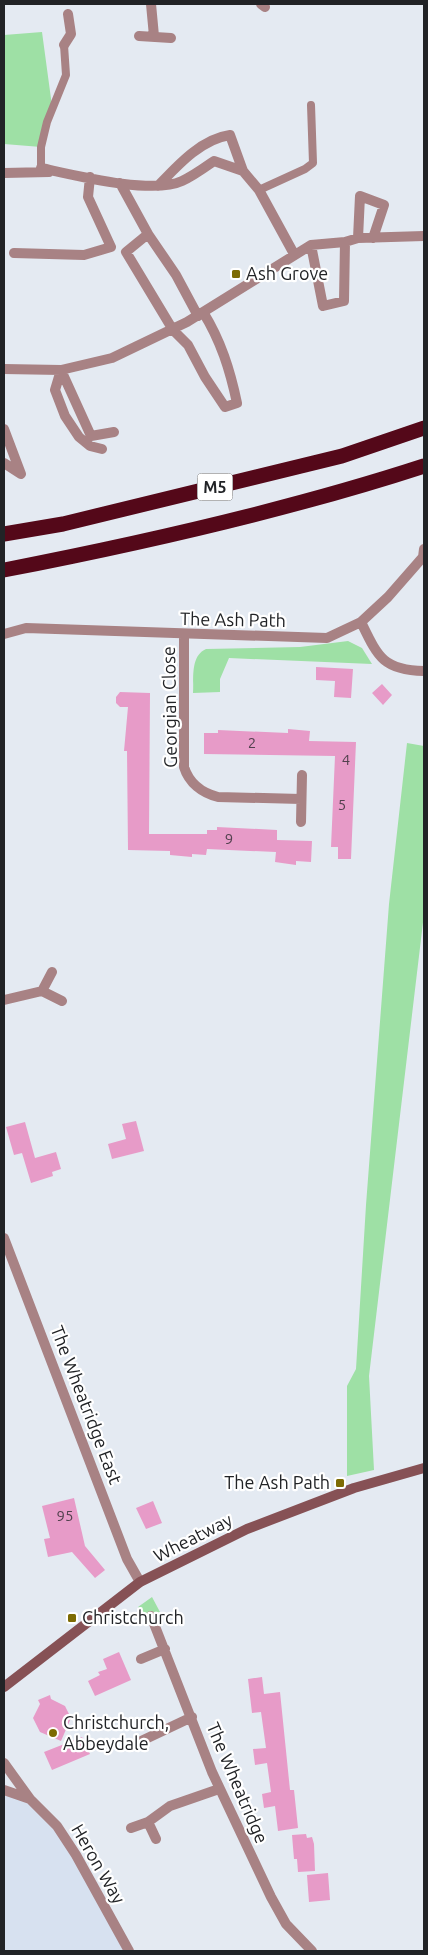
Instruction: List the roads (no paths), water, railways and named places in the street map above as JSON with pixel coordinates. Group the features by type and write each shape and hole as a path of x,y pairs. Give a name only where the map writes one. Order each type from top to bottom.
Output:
{"highway":[{"name":"M5","path":"4,534 63,524 342,456 424,428"},
{"name":"M5","path":"4,570 81,555 350,490 424,466"}],"street":[{"path":"151,4 154,36"},
{"path":"64,45 71,34 68,14"},
{"path":"139,36 171,38"},
{"path":"158,186 178,165 216,137 230,135 242,171 259,190 294,254"},
{"path":"41,168 120,183 158,186 181,182 214,161 242,171"},
{"path":"4,173 57,172"},
{"path":"14,253 84,255 111,247 88,197 90,177"},
{"path":"120,183 148,234 200,314 215,332 230,369 237,403 225,408 205,377 188,345 173,330 126,252 148,234"},
{"path":"358,238 360,196 384,205 373,238"},
{"path":"5,371 61,370 112,358 173,330 311,245 345,242 358,238 424,236"},
{"path":"311,245 323,306 344,301 345,242"},
{"path":"61,370 91,436 114,432"},
{"path":"61,370 55,390 65,416 84,442 90,446 102,448"},
{"path":"4,429 21,474 4,463"},
{"name":"The Ash Path","path":"4,634 26,628 184,635 328,638 361,622 388,597 423,553"},
{"path":"361,622 374,647 386,662 400,669 424,671"},
{"name":"Georgian Close","path":"184,635 184,768 190,780 206,793 218,797 302,799"},
{"path":"301,822 302,775"},
{"path":"42,991 52,972"},
{"path":"4,1000 42,991 62,1001"},
{"name":"The Wheatridge East","path":"4,1238 127,1559 140,1582"},
{"name":"Wheatway","path":"4,1686 140,1582 247,1529 354,1488 424,1468"},
{"name":"The Wheatridge","path":"151,1616 219,1789 277,1911 307,1950"},
{"path":"141,1659 165,1649"},
{"path":"137,1743 192,1717"},
{"name":"Heron Way","path":"4,1763 30,1799 57,1826 76,1855 129,1951"},
{"path":"131,1828 148,1822 170,1806 219,1789"},
{"name":"Heron Way","path":"4,1790 30,1799"},
{"path":"148,1822 156,1839"}],"lane":[{"path":"41,168 42,147 47,122 66,75 64,45"},
{"path":"259,190 305,169 313,163 311,104"}],"place":[{"name":"Ash Grove","path":"236,274"},
{"name":"The Ash Path","path":"340,1483"},
{"name":"Christchurch","path":"72,1618"},
{"name":"Christchurch, Abbeydale","path":"53,1733"}]}
